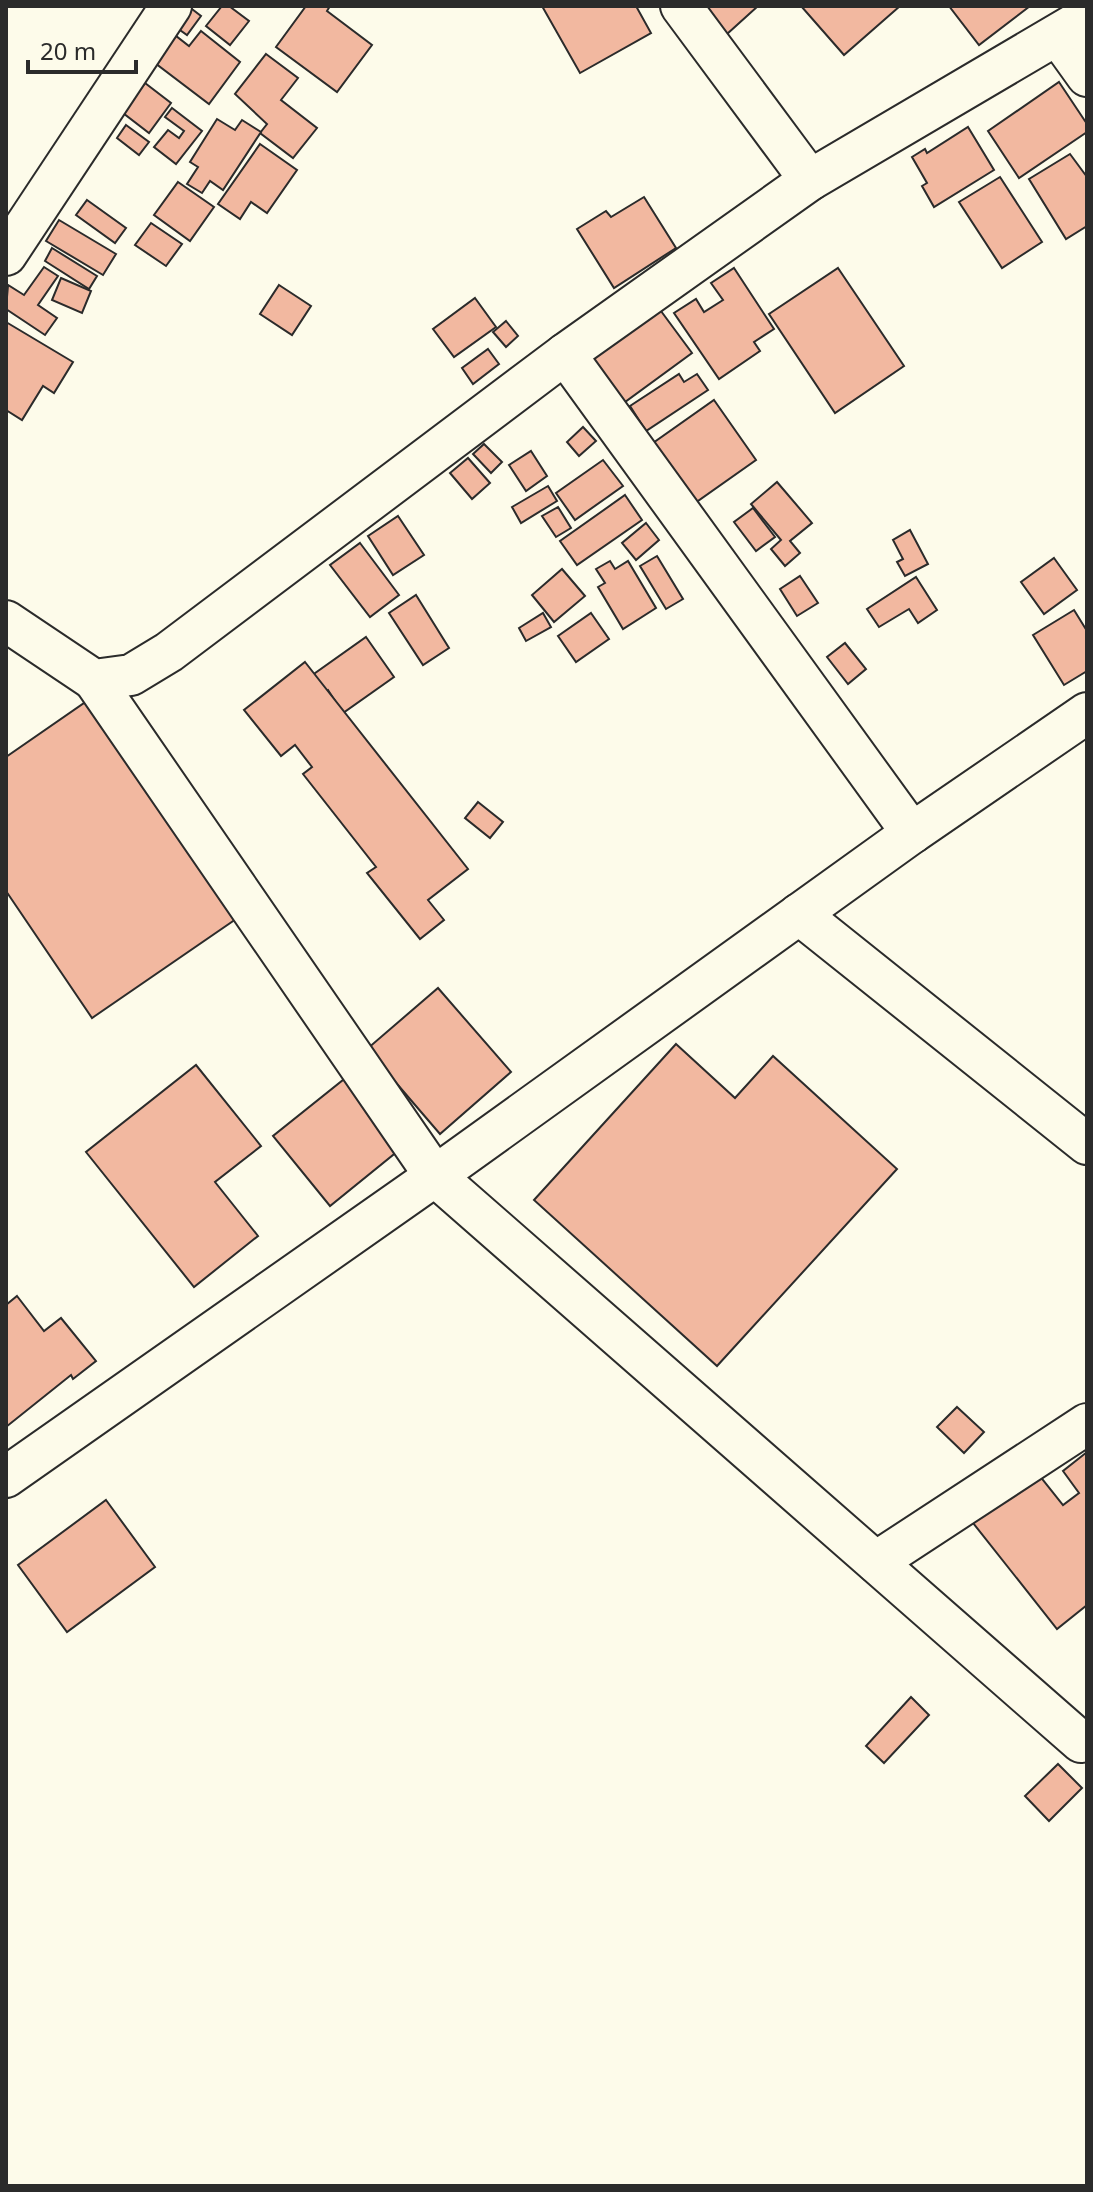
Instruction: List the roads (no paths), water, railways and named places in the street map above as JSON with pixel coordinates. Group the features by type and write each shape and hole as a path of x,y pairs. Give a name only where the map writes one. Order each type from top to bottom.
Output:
{"street":[{"path":"6,255 171,6"},
{"path":"681,6 810,180"},
{"path":"94,680 131,675 169,652 565,354 810,180 1073,27 1087,76"},
{"path":"565,354 912,833"},
{"path":"6,621 94,680 435,1176 1081,1742"},
{"path":"6,1477 435,1176 912,833 1087,713"},
{"path":"799,914 1087,1144"},
{"path":"876,1562 1087,1424"}]}
